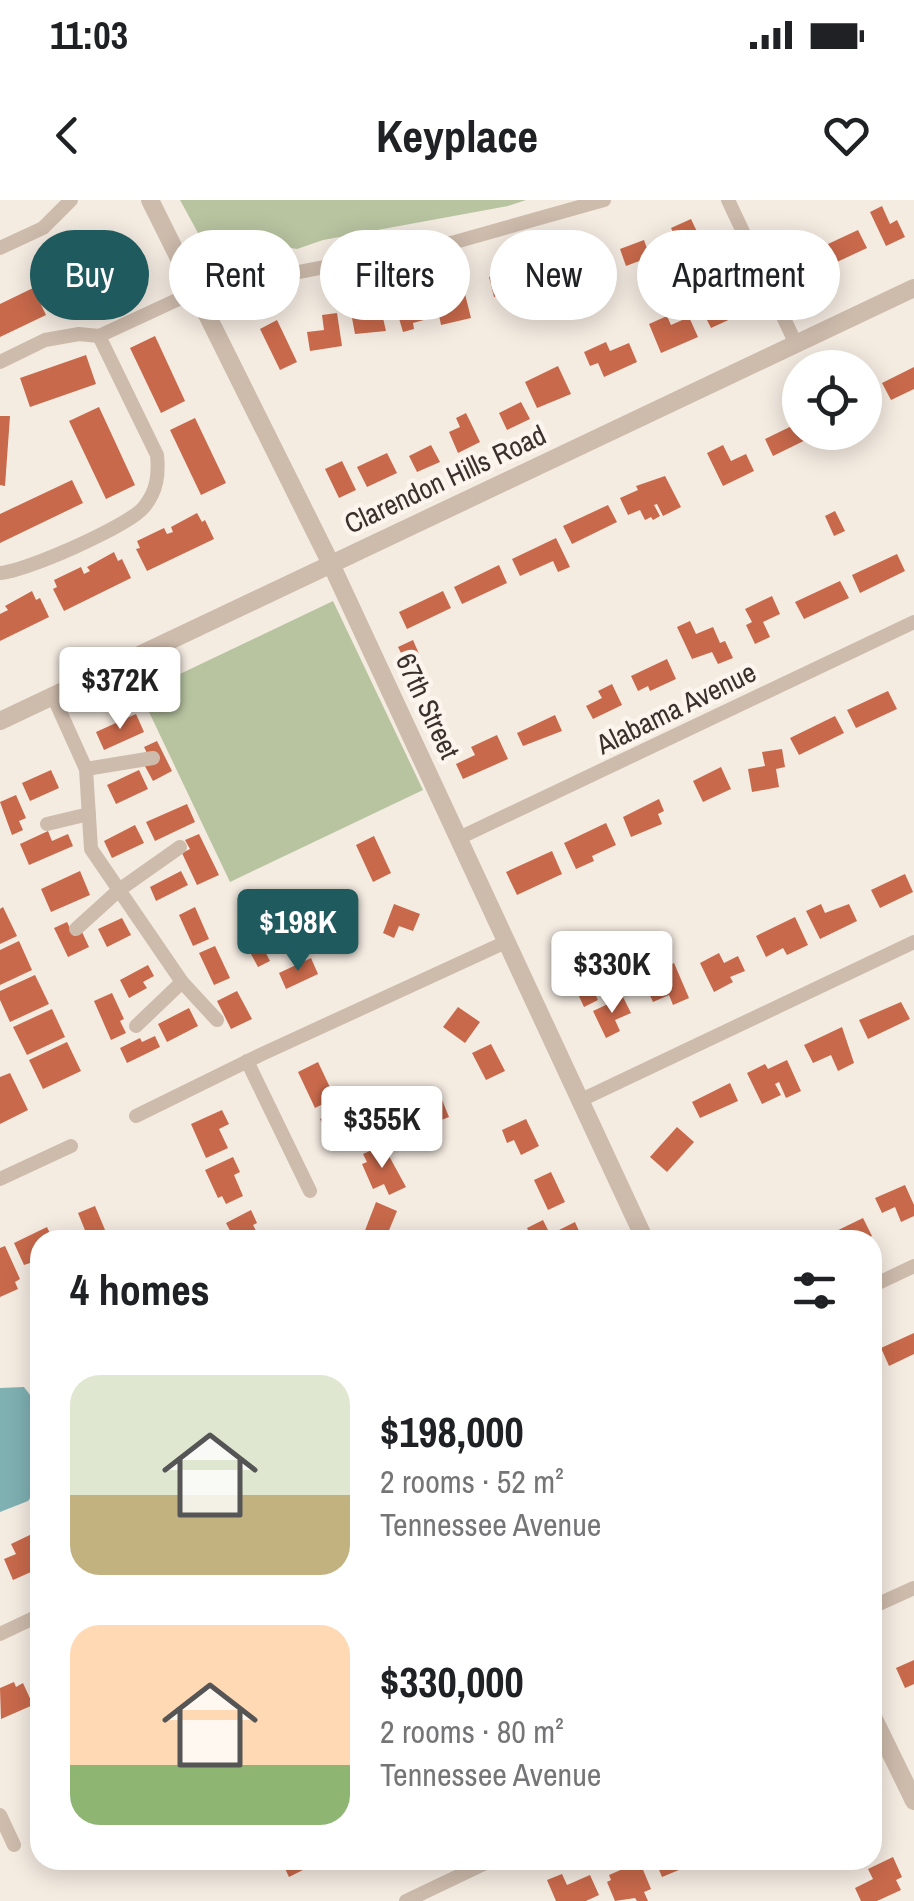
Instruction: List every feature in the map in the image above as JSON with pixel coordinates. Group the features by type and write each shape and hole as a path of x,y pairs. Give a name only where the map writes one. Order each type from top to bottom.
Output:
{"street":[{"path":"0,248 43,228 72,200"},
{"name":"67th Street","path":"150,200 169,240"},
{"path":"300,272 455,242 604,200"},
{"path":"728,200 796,344"},
{"name":"Clarendon Hills Road","path":"0,721 914,288"},
{"path":"0,362 45,340 79,334 100,336 169,304"},
{"name":"67th Street","path":"208,320 331,564 640,1230"},
{"path":"0,573 34,564 125,522 141,511 152,495 159,476 157,455 100,336"},
{"name":"Alabama Avenue","path":"459,838 914,622"},
{"path":"53,696 86,768 92,849 182,982 217,1020"},
{"path":"86,768 154,758"},
{"path":"47,824 89,814"},
{"path":"76,929 119,890 180,847"},
{"path":"136,1116 506,942"},
{"path":"579,1101 914,942"},
{"path":"136,1026 182,982"},
{"path":"247,1061 310,1191"},
{"path":"0,1179 71,1146"},
{"path":"882,1281 914,1266"},
{"path":"882,1603 914,1588"},
{"path":"0,1634 30,1620"},
{"path":"882,1735 914,1801"},
{"path":"0,1815 14,1845"},
{"path":"406,1901 471,1870"}],"green space":[{"path":"180,200 526,200 377,230 320,230 320,241 300,248 300,230 196,230"},
{"path":"333,601 423,790 230,882 140,693"}],"water":[{"path":"24,1387 30,1395 30,1498 0,1512 0,1388"}],"building":[{"path":"882,206 890,224 897,220 905,237 886,246 870,212"},
{"path":"691,219 696,230 672,230"},
{"path":"858,230 867,248 840,261 840,238"},
{"path":"637,243 637,262 626,266 620,249"},
{"path":"30,289 30,320 36,320 0,337 0,304"},
{"path":"277,320 297,362 280,370 260,329"},
{"path":"323,320 338,320 342,346 310,351 307,332 324,330"},
{"path":"352,320 383,320 386,331 355,334"},
{"path":"399,320 424,320 413,323 414,329 403,332"},
{"path":"658,320 669,320 671,325 690,320 698,337 661,353 649,324"},
{"path":"707,320 728,320 711,328"},
{"path":"155,336 185,401 161,413 130,348"},
{"path":"606,342 610,351 629,343 637,362 604,377 598,363 590,366 584,352"},
{"path":"86,355 96,384 30,407 20,378"},
{"path":"558,366 571,394 537,408 525,382"},
{"path":"914,367 914,389 891,400 882,383"},
{"path":"521,402 530,419 507,430 499,413"},
{"path":"99,407 135,485 106,499 69,421"},
{"path":"466,413 480,442 458,453 449,432 460,427 456,418"},
{"path":"0,416 10,416 5,486 0,485"},
{"path":"195,418 226,483 201,495 170,430"},
{"path":"782,431 782,450 785,450 773,456 765,439"},
{"path":"431,445 440,462 417,472 409,456"},
{"path":"723,445 731,461 746,454 754,471 723,486 707,453"},
{"path":"387,453 397,473 367,487 357,467"},
{"path":"342,461 356,490 339,498 325,469"},
{"path":"665,476 681,507 663,516 654,505 660,516 653,520 645,520 640,510 628,515 620,498 638,490 636,486"},
{"path":"72,480 83,503 0,543 0,514"},
{"path":"608,505 617,522 572,544 563,526"},
{"path":"835,511 845,531 834,536 825,516"},
{"path":"197,513 214,539 147,571 136,549 140,548 137,541 164,528 167,534 173,532 171,527"},
{"path":"556,538 570,567 558,572 553,561 520,576 512,559"},
{"path":"114,552 131,578 64,611 53,589 57,587 54,580 81,567 84,574 90,571 87,567"},
{"path":"897,554 905,571 860,593 852,575"},
{"path":"499,565 507,583 462,604 454,587"},
{"path":"840,581 849,598 804,619 795,602"},
{"path":"32,591 49,617 0,641 0,614 8,610 5,606"},
{"path":"443,591 451,608 407,629 399,612"},
{"path":"772,596 780,614 763,622 770,637 755,644 746,625 752,622 745,609"},
{"path":"690,621 696,634 713,627 733,658 718,664 712,652 692,659 677,627"},
{"path":"413,640 419,654 405,661 398,647"},
{"path":"667,659 676,679 650,691 648,686 638,691 631,676"},
{"path":"612,684 622,705 593,719 586,706 602,698 598,691"},
{"path":"888,691 897,709 856,728 847,710"},
{"path":"136,714 144,732 104,750 96,732"},
{"path":"555,715 562,731 523,746 517,733"},
{"path":"835,716 844,733 799,755 790,738"},
{"path":"497,735 508,759 463,779 456,764 475,755 471,747"},
{"path":"157,741 172,771 153,781 140,757 147,753 144,747"},
{"path":"782,749 785,767 776,769 779,787 752,792 748,769 765,766 762,752"},
{"path":"721,767 731,789 703,802 693,781"},
{"path":"51,770 59,788 30,801 22,783"},
{"path":"139,770 148,789 116,804 107,785"},
{"path":"16,795 26,818 19,821 23,830 12,835 0,802"},
{"path":"659,799 664,811 658,814 662,824 631,837 623,817"},
{"path":"187,804 195,822 155,841 146,822"},
{"path":"606,823 616,845 576,869 564,843"},
{"path":"135,825 144,843 112,858 104,841"},
{"path":"48,831 52,841 68,834 73,846 29,865 20,844"},
{"path":"199,834 219,875 197,885 182,853 190,849 185,840"},
{"path":"374,836 391,873 373,882 356,845"},
{"path":"552,851 562,874 517,895 506,872"},
{"path":"80,871 90,895 51,912 41,889"},
{"path":"181,871 188,885 156,901 150,887"},
{"path":"905,874 913,892 880,908 871,890"},
{"path":"394,904 420,914 413,931 399,926 394,938 383,933"},
{"path":"821,904 825,913 849,904 857,921 820,939 806,911"},
{"path":"3,907 17,936 0,944 0,909"},
{"path":"195,907 209,939 193,946 179,915"},
{"path":"795,917 808,945 787,955 783,948 766,957 756,936"},
{"path":"122,918 131,935 107,947 98,929"},
{"path":"67,922 74,936 82,932 89,947 68,957 54,928"},
{"path":"257,936 270,961 258,967 245,943"},
{"path":"19,941 32,970 0,985 0,950"},
{"path":"215,946 230,978 214,985 199,953"},
{"path":"719,953 724,963 738,956 745,971 730,977 733,982 714,992 700,963"},
{"path":"311,958 318,974 286,989 279,973"},
{"path":"657,960 660,969 674,963 689,998 673,1005 669,995 653,1002 638,969"},
{"path":"148,965 154,976 143,982 147,988 129,998 120,980"},
{"path":"35,975 49,1004 10,1022 0,991"},
{"path":"591,986 598,1000 584,1007 577,992"},
{"path":"237,991 252,1019 231,1029 217,1001"},
{"path":"112,993 126,1033 111,1040 94,1001"},
{"path":"623,997 631,1013 615,1020 620,1031 606,1038 593,1011"},
{"path":"901,1002 910,1019 868,1039 859,1020"},
{"path":"458,1007 480,1022 465,1043 443,1027"},
{"path":"189,1008 198,1026 167,1042 158,1024"},
{"path":"52,1009 65,1037 27,1055 13,1027"},
{"path":"842,1027 854,1063 838,1071 831,1055 813,1063 804,1045"},
{"path":"155,1036 160,1047 127,1063 120,1048"},
{"path":"67,1042 81,1071 43,1089 29,1060"},
{"path":"491,1044 505,1071 486,1080 472,1053"},
{"path":"787,1060 801,1091 786,1098 779,1082 775,1084 781,1095 762,1104 747,1073"},
{"path":"318,1062 335,1098 315,1108 298,1072"},
{"path":"10,1073 28,1110 0,1124 0,1077"},
{"path":"730,1083 738,1101 700,1118 692,1102"},
{"path":"438,1090 449,1117 431,1124 420,1096"},
{"path":"351,1106 364,1138 347,1146 336,1121 324,1127 320,1119"},
{"path":"222,1110 229,1124 219,1129 228,1148 206,1158 191,1124"},
{"path":"526,1119 539,1146 521,1155 514,1140 507,1143 502,1130"},
{"path":"677,1127 694,1142 667,1172 650,1157"},
{"path":"383,1145 406,1187 389,1195 384,1184 373,1189 362,1164 367,1162 363,1154"},
{"path":"233,1157 240,1172 234,1175 243,1196 226,1204 222,1196 218,1198 205,1170"},
{"path":"551,1172 565,1202 548,1210 534,1180"},
{"path":"905,1185 914,1205 914,1216 901,1222 895,1207 882,1213 875,1198"},
{"path":"376,1202 397,1211 389,1230 365,1230"},
{"path":"95,1206 105,1230 85,1230 78,1213"},
{"path":"251,1210 257,1223 253,1225 256,1230 230,1230 226,1223"},
{"path":"863,1218 869,1230 838,1230"},
{"path":"543,1220 548,1230 528,1230"},
{"path":"575,1222 579,1230 559,1230"},
{"path":"30,1235 30,1263 24,1265 14,1243"},
{"path":"5,1246 20,1279 15,1282 18,1289 0,1297 0,1248"},
{"path":"914,1333 914,1354 889,1366 882,1348"},
{"path":"30,1535 30,1572 13,1580 4,1559 16,1554 11,1544"},
{"path":"914,1660 914,1684 905,1688 896,1668"},
{"path":"23,1683 30,1706 1,1719 0,1688"},
{"path":"893,1857 902,1877 896,1880 901,1890 877,1901 861,1901 855,1888 873,1879 868,1870 882,1870 882,1862"},
{"path":"620,1870 643,1870 651,1889 644,1892 648,1901 615,1901 607,1882 611,1880 609,1875"},
{"path":"659,1870 679,1870 662,1877"},
{"path":"562,1874 567,1885 590,1875 599,1895 586,1901 556,1901 547,1880"}]}
